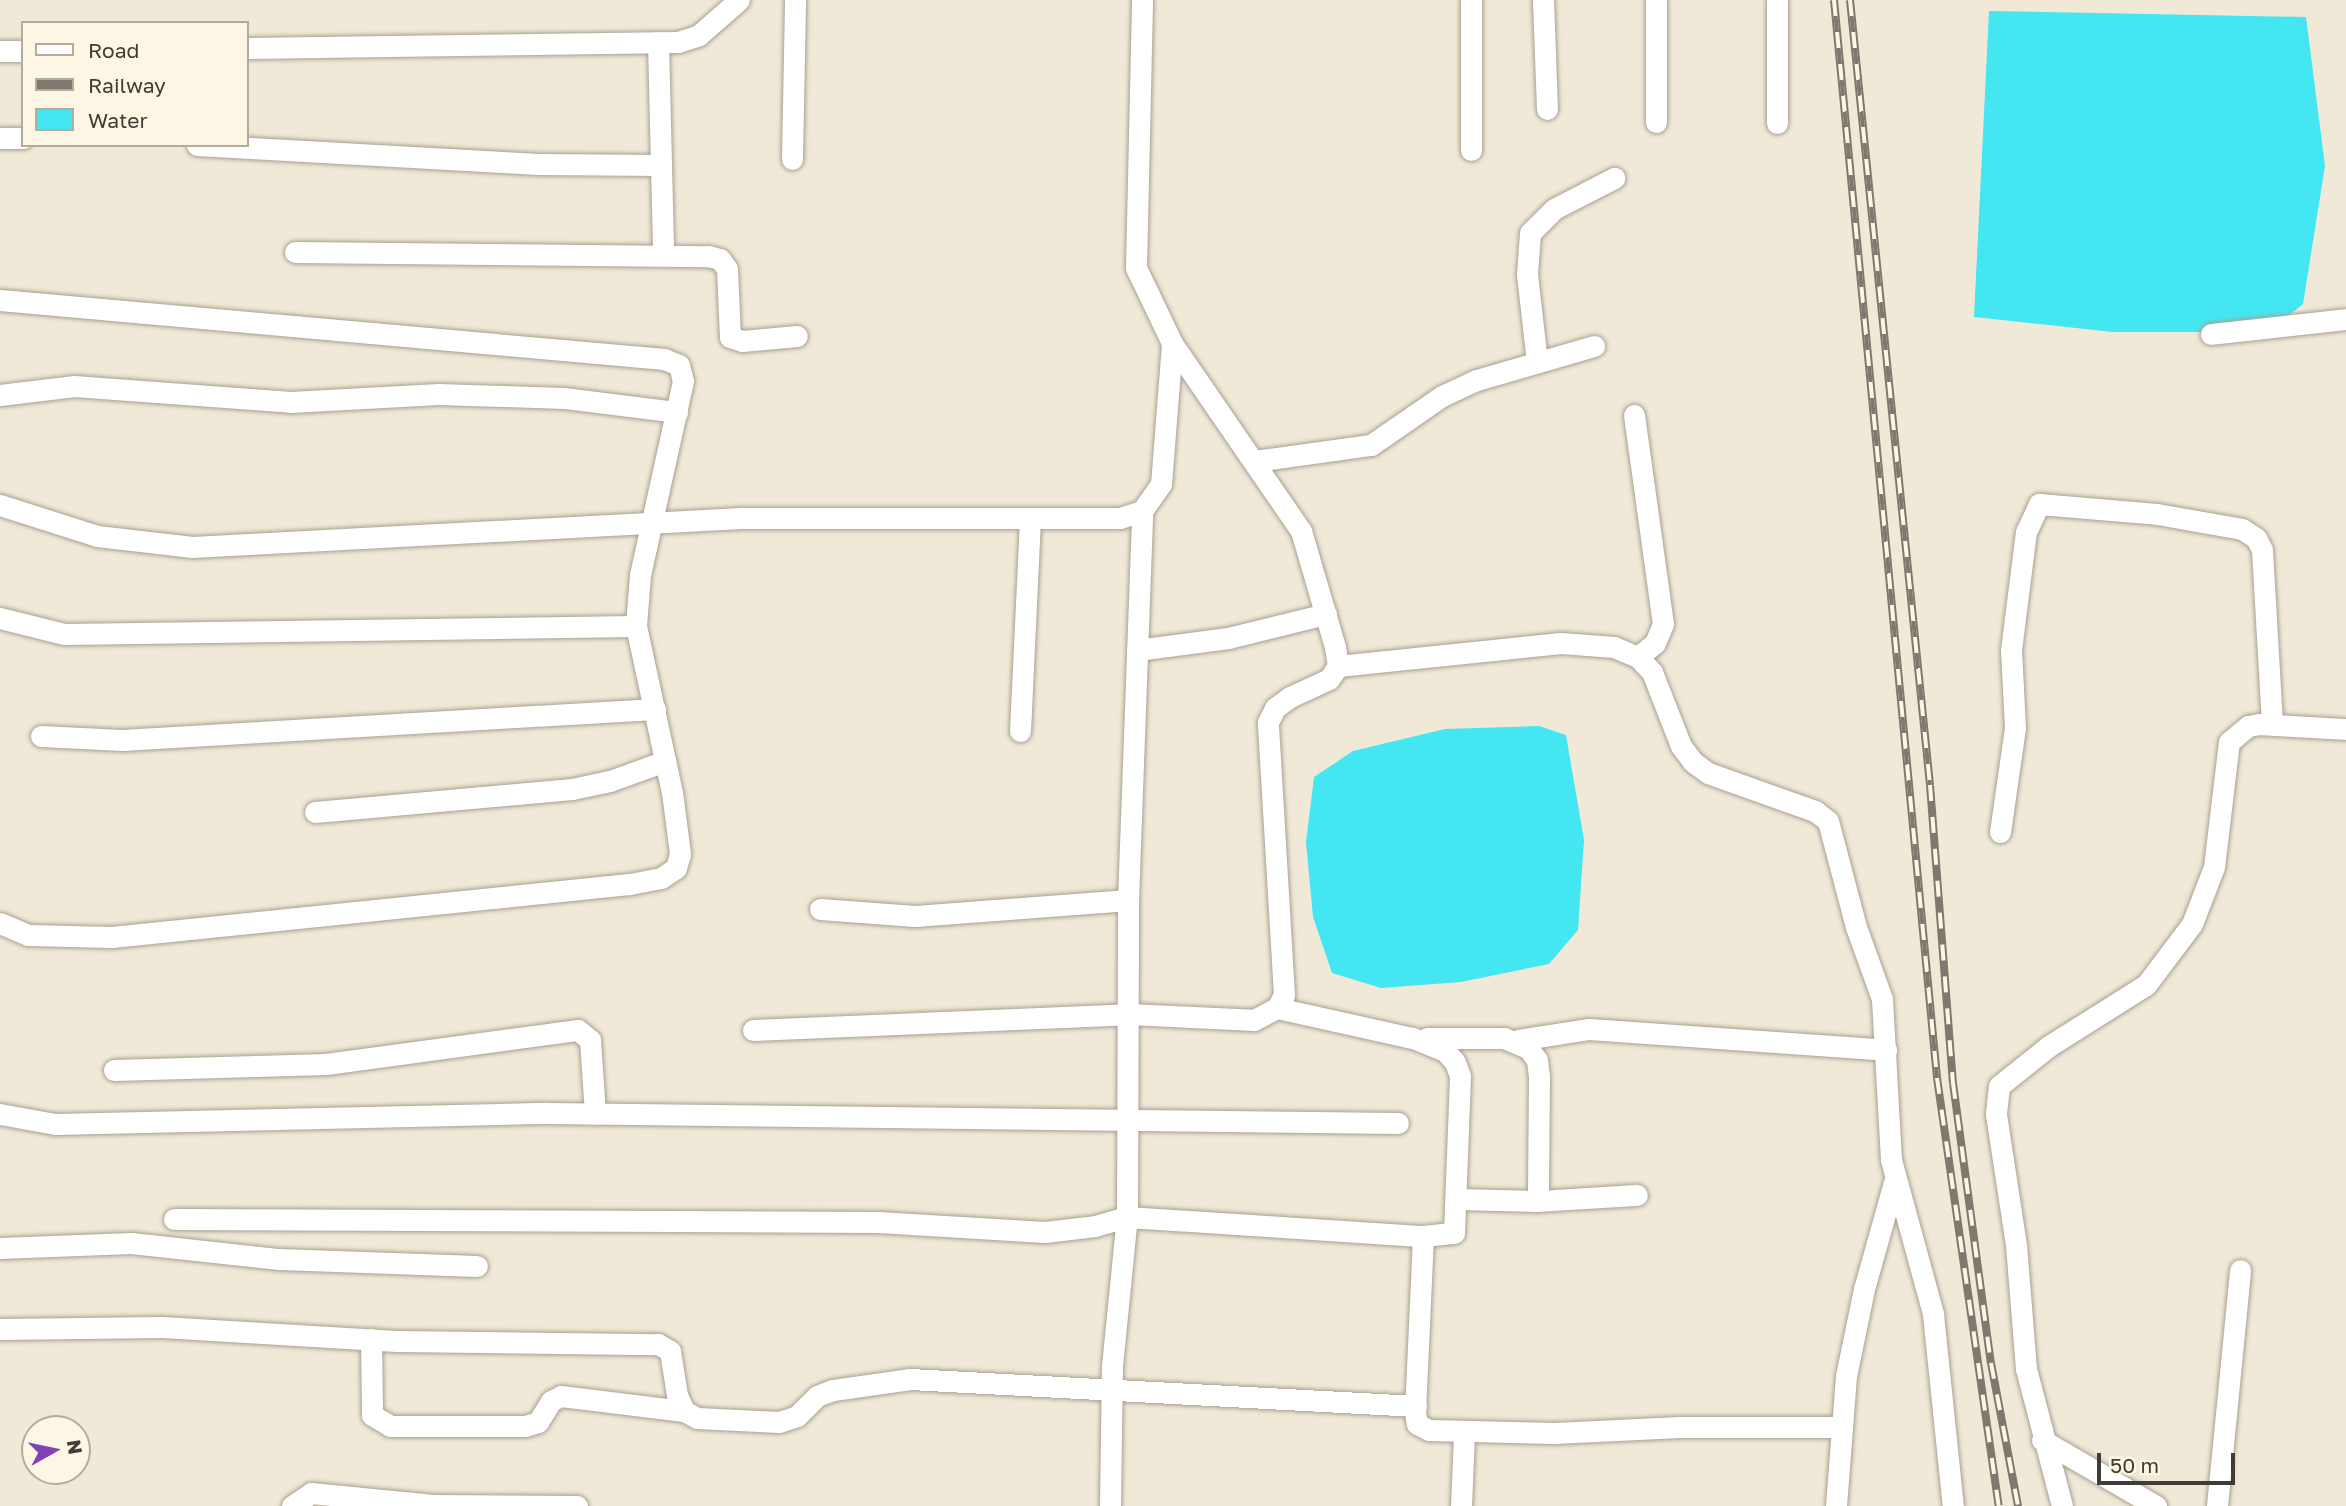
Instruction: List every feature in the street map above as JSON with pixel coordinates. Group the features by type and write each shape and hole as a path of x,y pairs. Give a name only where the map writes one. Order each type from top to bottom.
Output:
{"street":[{"path":"248,48 658,42 699,35 739,0"},
{"path":"792,159 795,0"},
{"path":"753,1030 1129,1014 1254,1020 1277,1008 1284,996 1286,977 1268,775 1268,722 1275,708 1329,679 1338,666 1326,614 1301,531 1172,343 1136,268 1142,0"},
{"path":"1471,0 1471,150"},
{"path":"1543,0 1547,109"},
{"path":"1656,0 1656,122"},
{"path":"1776,0 1777,123"},
{"path":"658,42 663,254"},
{"path":"0,51 21,51"},
{"path":"0,138 21,138"},
{"path":"233,147 538,164 661,165"},
{"path":"1537,362 1527,274 1530,233 1554,208 1614,178"},
{"path":"295,252 663,254 720,259 727,269 730,337 742,341 797,337"},
{"path":"0,300 664,359 678,365 683,381 650,526 636,626 665,761 680,854 676,868 661,878 112,937 28,935 0,923"},
{"path":"2211,334 2346,319"},
{"path":"1110,1506 1112,1392 1127,1217 1128,900 1142,511 1161,484 1172,343"},
{"path":"1255,461 1371,445 1442,396 1499,372 1594,346"},
{"path":"0,396 74,386 290,402 439,394 564,398 677,412"},
{"path":"1634,415 1663,624 1655,643 1638,657"},
{"path":"2000,832 2015,728 2011,650 2026,532 2039,504 2157,514 2242,529 2256,538 2262,550 2272,723"},
{"path":"0,505 97,536 192,547 650,526 741,518 1120,518 1142,511"},
{"path":"1020,731 1030,518"},
{"path":"1137,650 1228,638 1326,614"},
{"path":"0,618 64,634 636,626"},
{"path":"1338,666 1588,642 1638,657 1652,671 1681,746 1693,762 1708,773 1815,811 1828,821 1856,927 1882,999 1894,1182 1929,1288 1953,1506"},
{"path":"41,736 122,740 655,709"},
{"path":"2062,1506 2042,1440 2026,1369 2016,1245 1996,1114 1999,1086 2049,1046 2146,985 2192,924 2210,887 2229,742 2248,726 2272,723 2346,729"},
{"path":"315,812 572,789 610,781 665,761"},
{"path":"820,909 915,916 1128,900"},
{"path":"174,1219 878,1222 1045,1232 1095,1226 1127,1217 1423,1236 1454,1233 1458,1199 1460,1076 1445,1051 1412,1038 1277,1008"},
{"path":"1412,1038 1518,1040 1589,1029 1886,1050"},
{"path":"114,1070 326,1064 578,1030 590,1040 595,1114"},
{"path":"1518,1040 1537,1060 1538,1201"},
{"path":"0,1114 55,1124 595,1114 1398,1123"},
{"path":"1836,1506 1842,1427 1864,1289 1894,1182"},
{"path":"1458,1199 1538,1201 1637,1195"},
{"path":"1423,1236 1417,1424 1464,1433 1842,1427"},
{"path":"0,1248 131,1243 279,1259 477,1266"},
{"path":"2217,1506 2240,1270"},
{"path":"0,1329 162,1327 371,1339 658,1344 670,1351 677,1395 684,1411"},
{"path":"371,1339 372,1415 390,1426 525,1426 538,1422 551,1401 561,1396 684,1411 697,1418 779,1422 797,1416 817,1396 833,1390 910,1379 1112,1392 1416,1406"},
{"path":"1461,1506 1464,1433"},
{"path":"2042,1440 2156,1506"},
{"path":"292,1506 311,1493 433,1505 578,1506"}],"water":[{"path":"1989,11 2306,17 2325,166 2303,304 2268,332 2113,332 1974,317"},
{"path":"1539,726 1566,735 1584,840 1578,930 1549,964 1461,982 1381,988 1332,973 1313,917 1306,842 1314,777 1353,751 1445,729"}],"railway":[{"path":"1834,0 1937,1078 1999,1506"},
{"path":"1850,0 1930,785 1953,1083 1991,1363 2018,1506"}]}
